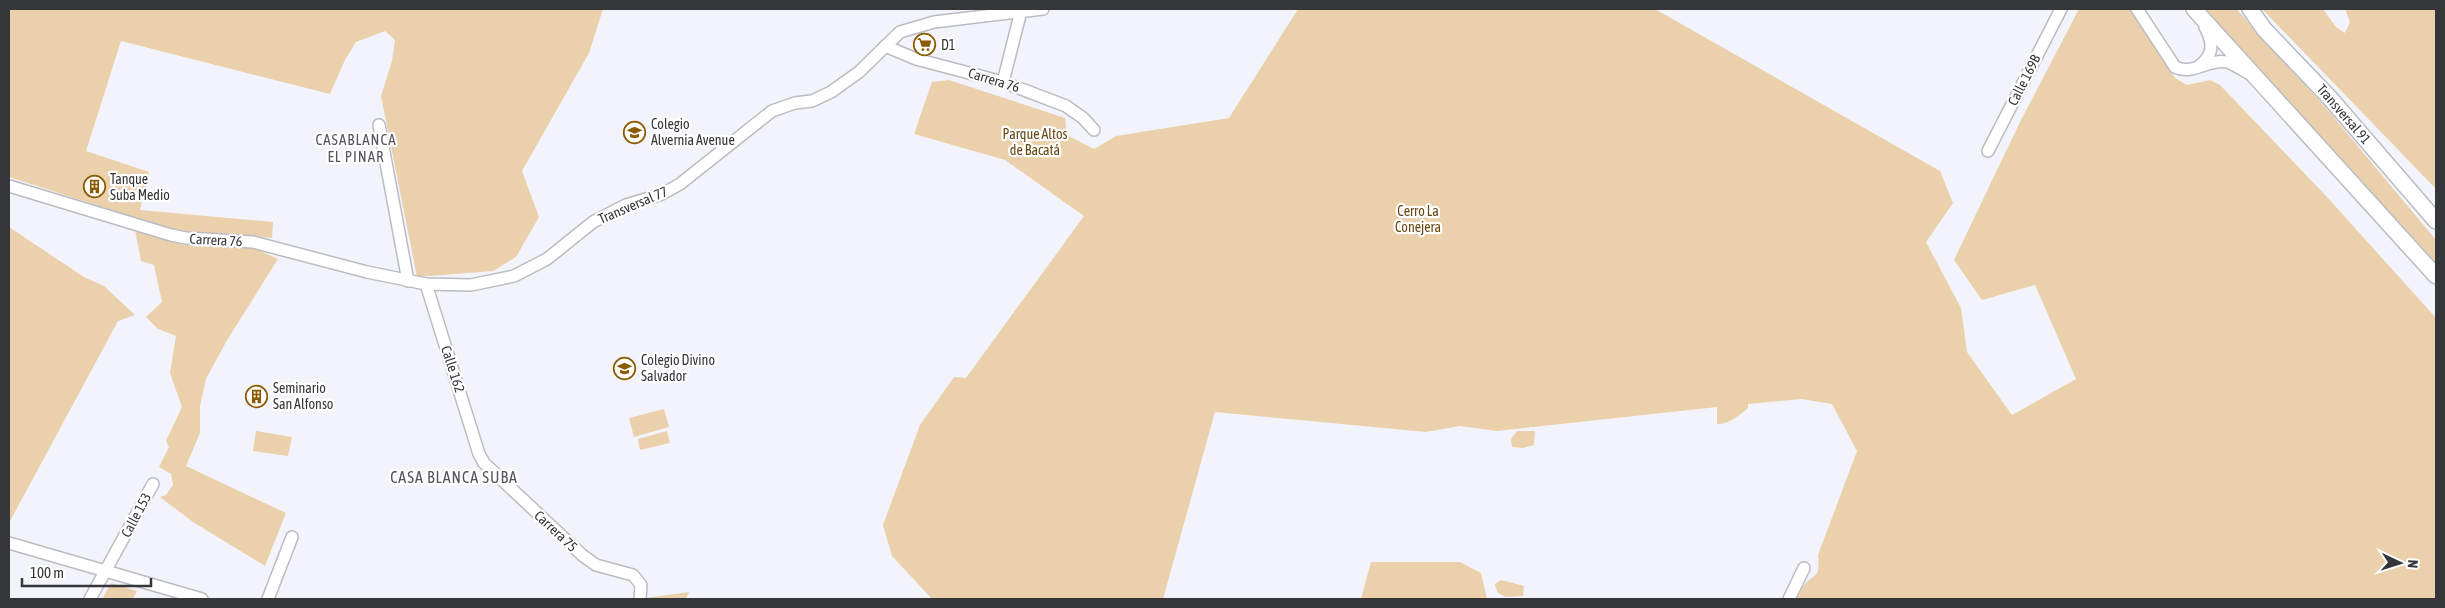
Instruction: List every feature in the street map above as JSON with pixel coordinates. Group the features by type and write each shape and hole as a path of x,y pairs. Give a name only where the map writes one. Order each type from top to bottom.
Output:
{"main road":[{"name":"Transversal 91","path":"2250,9 2264,29 2335,103 2436,221"},
{"path":"2194,10 2252,76 2436,276"}],"street":[{"name":"Transversal 77","path":"426,284 471,285 514,276 547,259 593,222 626,206 662,194 680,184 772,111 795,103 812,101 832,92 859,72 895,35 918,26 1043,9"},
{"name":"Calle 169B","path":"1988,151 2061,9"},
{"path":"2137,9 2171,64 2184,70 2227,62 2252,76"},
{"path":"2194,10 2210,36 2212,47 2209,57 2196,68"},
{"path":"1003,82 1021,11"},
{"name":"Carrera 76","path":"885,46 916,59 1003,82 1066,106 1094,130"},
{"path":"379,125 408,281"},
{"name":"Carrera 76","path":"9,186 171,235 186,238 253,242 426,284"},
{"name":"Calle 162","path":"426,284 479,454"},
{"name":"Carrera 75","path":"479,454 491,471 582,555 596,565 633,575 638,580 641,595"},
{"name":"Calle 153","path":"90,599 153,484"},
{"path":"268,599 292,537"},
{"path":"9,543 202,599"},
{"path":"1789,599 1804,568"}],"green space":[{"path":"9,9 603,9 589,53 522,171 539,217 516,257 493,271 417,277 381,96 392,61 395,40 385,31 356,42 345,60 330,94 121,41 86,151 149,172 140,210 273,222 272,238 173,230 9,177"},
{"name":"Cerro La Conejera","path":"1298,9 1655,9 1940,171 1953,203 1926,242 1961,308 1967,352 2012,415 2076,379 2035,285 1982,300 1954,260 2020,122 2079,9 2130,9 2175,78 2187,85 2210,80 2220,85 2327,197 2436,318 2436,599 1796,599 1804,585 1817,574 1818,555 1857,451 1832,404 1802,399 1748,404 1748,408 1737,417 1721,424 1717,424 1717,407 1497,431 1460,426 1426,432 1215,412 1163,599 932,599 892,556 883,525 920,425 954,377 966,378 1084,216 1005,160 914,134 932,82 949,80 1065,118 1067,135 1094,149 1116,136 1229,118"},
{"path":"2198,9 2237,9 2258,35 2321,102 2436,240 2436,270"},
{"path":"2262,9 2323,9 2336,27 2345,33 2350,22 2345,9 2436,9 2436,189"},
{"path":"9,227 84,277 104,286 135,315 118,321 9,523"},
{"path":"135,230 184,245 252,247 278,259 226,342 206,379 200,406 200,433 186,466 286,513 265,566 193,522 160,497 166,495 173,485 171,474 159,467 169,447 166,441 182,407 170,373 176,336 158,329 146,317 162,302 154,265 141,261"},
{"path":"664,409 669,427 634,437 629,418"},
{"path":"256,431 292,437 288,456 253,451"},
{"path":"667,431 670,443 640,450 638,439"},
{"path":"1517,431 1535,431 1534,445 1523,448 1512,447 1511,439"},
{"path":"1371,562 1460,562 1481,573 1487,599 1361,599"},
{"path":"1501,580 1524,586 1523,596 1505,597 1497,592 1495,584"},
{"path":"111,583 137,591 133,599 102,599"},
{"path":"689,592 686,599 645,599 645,598"}],"place":[{"name":"D1","path":"925,45"},
{"name":"Colegio Alvernia Avenue","path":"635,132"},
{"name":"Tanque Suba Medio","path":"94,187"},
{"name":"Colegio Divino Salvador","path":"625,368"},
{"name":"Seminario San Alfonso","path":"257,396"}],"district":[{"name":"CASABLANCA EL PINAR","path":"356,148"},
{"name":"CASA BLANCA SUBA","path":"454,477"}],"park label":[{"name":"Parque Altos de Bacatá","path":"1035,142"}]}
